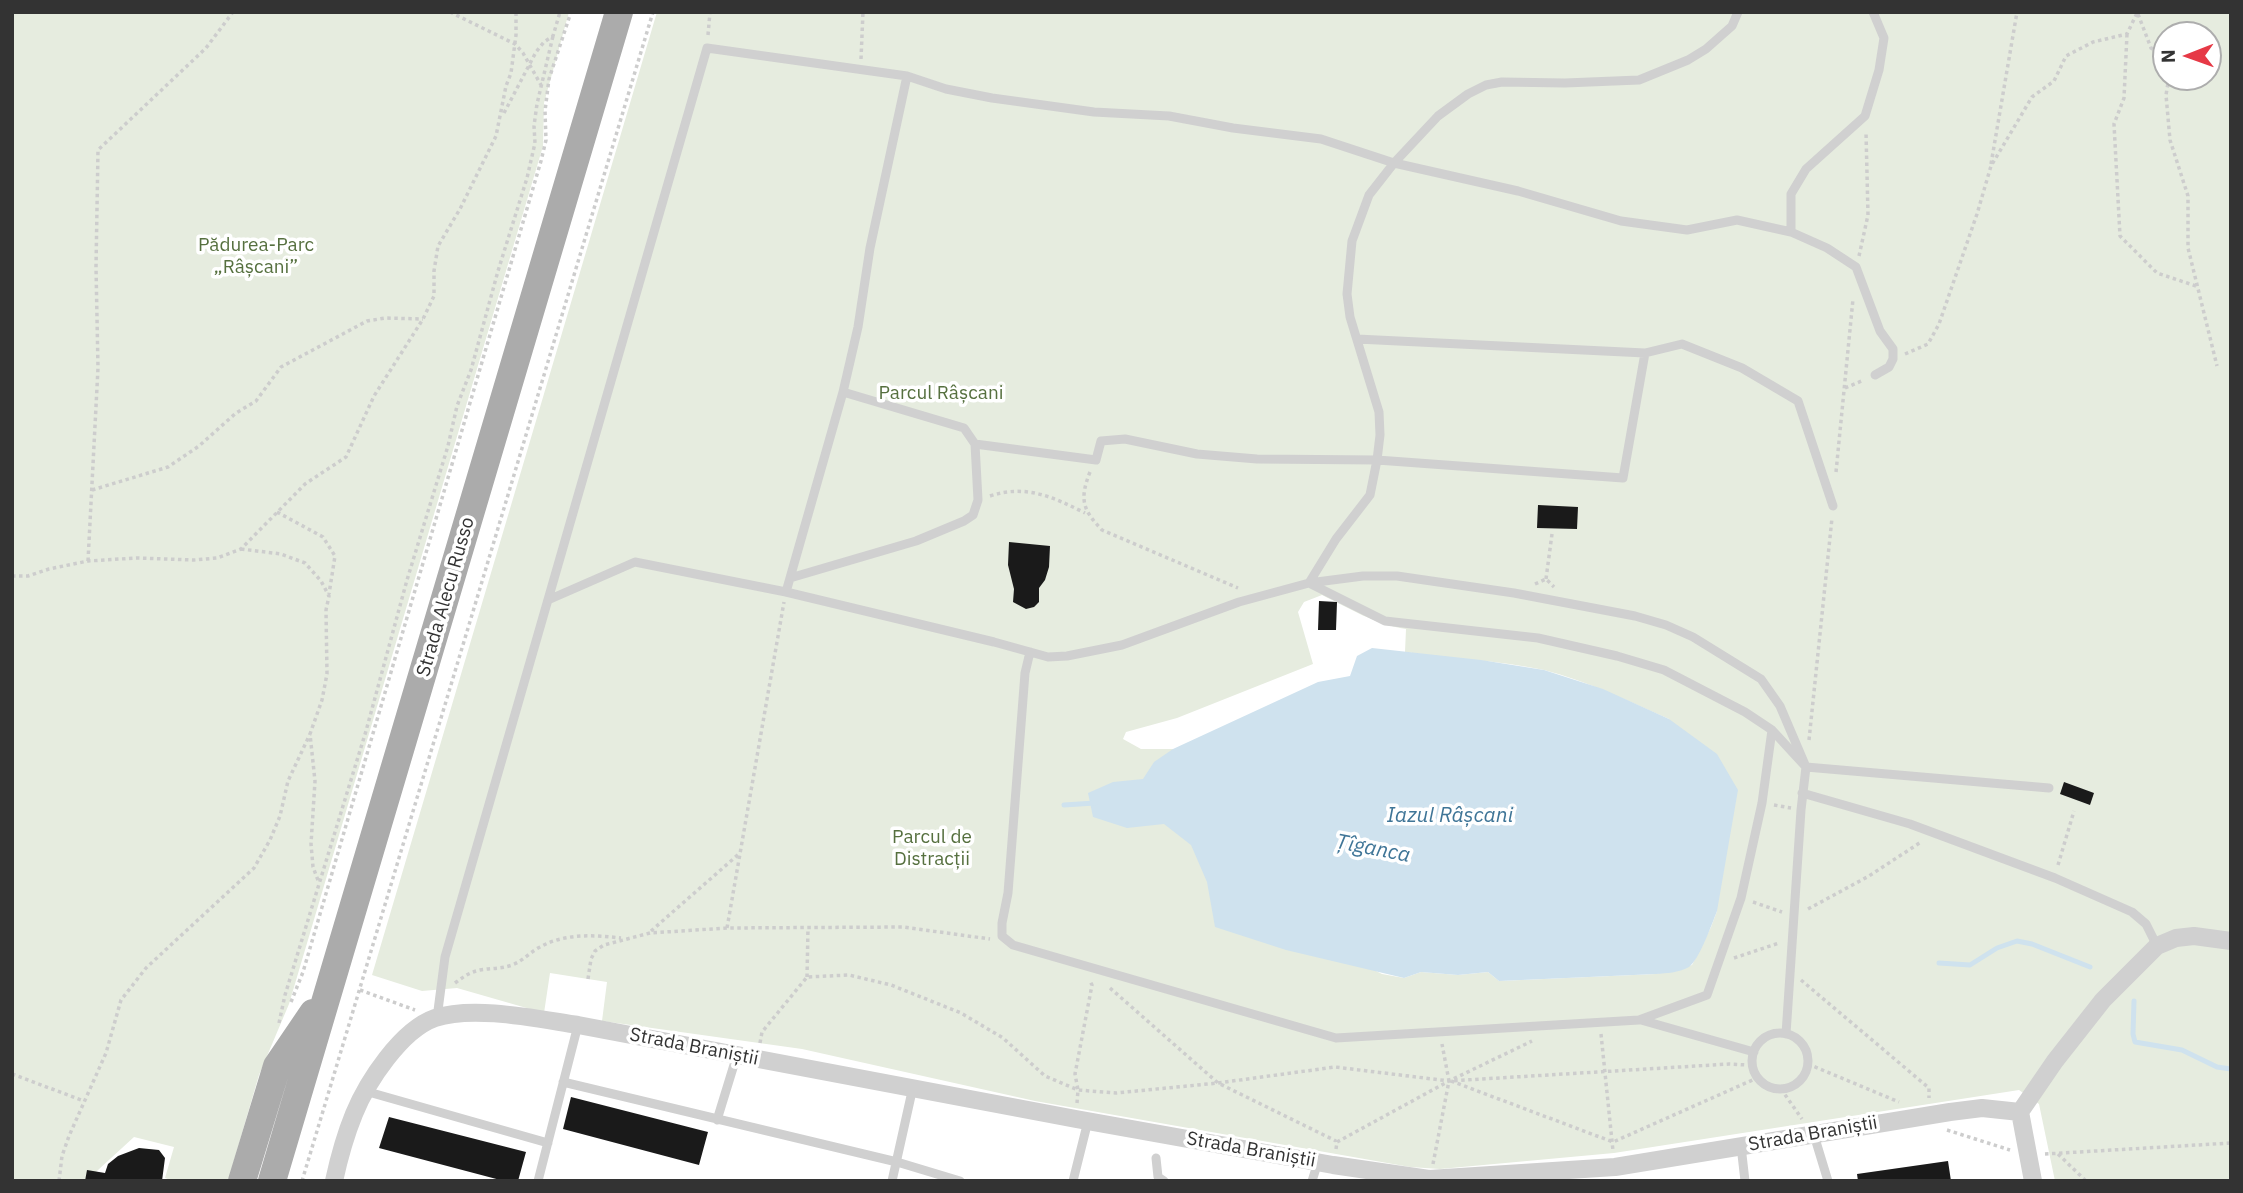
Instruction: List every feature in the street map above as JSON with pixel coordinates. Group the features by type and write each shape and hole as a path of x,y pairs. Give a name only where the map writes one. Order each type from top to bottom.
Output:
{"main road":[{"name":"Strada Alecu Russo","path":"272,1181 619,12"},
{"path":"242,1181 277,1066 328,990"}],"street":[{"path":"2033,1181 2020,1112 2055,1061 2103,1000 2157,946 2176,938 2194,936 2231,942"},
{"name":"Strada Braniștii","path":"334,1181 347,1132 365,1091 401,1043 415,1030 437,1018 487,1013 578,1025 1082,1120 1429,1180 1615,1167 1928,1114 1982,1108 2020,1112"}],"lane":[{"path":"1309,583 1336,539 1370,495 1377,460 1379,412 1350,317 1347,294 1352,241 1369,195 1394,163 1438,116 1468,94 1486,85 1502,82 1639,80 1688,60 1706,49 1732,26 1738,12"},
{"path":"1791,232 1791,194 1806,169 1865,116 1879,70 1884,38 1873,12"},
{"path":"437,1018 445,957 707,48 907,76 946,89 992,98 1094,112 1169,116 1233,128 1321,139 1394,163 1518,191 1621,221 1687,230 1737,220 1791,232 1827,248 1856,267 1880,331 1893,349 1893,359 1889,367 1875,375"},
{"path":"786,592 843,392 858,327 870,248 907,76"},
{"path":"1357,339 1645,353 1682,344 1742,368 1798,401 1833,506"},
{"path":"975,444 1096,460 1101,441 1125,439 1185,452 1230,457 1377,460 1623,478 1645,353"},
{"path":"790,578 916,541 972,515 978,500 975,444 964,428 843,392"},
{"path":"548,600 635,562 786,592 1048,657 1122,645 1259,597 1309,583 1363,576 1396,576 1514,593 1636,616 1666,625 1693,637 1761,679 1780,706 1806,767 1786,1034"},
{"path":"1309,583 1385,621 1538,638 1664,670 1745,712 1772,730 1806,767 2049,788"},
{"path":"1030,652 1025,673 1008,893 1002,936 1013,945 1336,1038 1639,1020 1707,995 1741,898 1762,803 1772,730"},
{"path":"1802,793 1935,833 2055,877 2132,912 2146,924 2157,946"},
{"path":"1639,1020 1754,1052"},
{"path":"538,1181 578,1025"},
{"path":"1786,1034 1800,1042 1808,1056 1808,1064 1802,1079 1788,1088 1780,1089 1764,1084 1757,1077 1752,1065 1754,1052 1763,1039 1770,1035 1786,1034"},
{"path":"717,1120 737,1055"},
{"path":"563,1082 897,1161 960,1181"},
{"path":"892,1181 913,1087"},
{"path":"365,1091 548,1143"},
{"path":"1073,1181 1082,1120"},
{"path":"1814,1135 1828,1181"},
{"path":"1741,1146 1745,1181"},
{"path":"1156,1158 1158,1177 1164,1181"},
{"path":"1312,1181 1326,1163"}],"path":[{"path":"88,561 98,368 98,150 206,48 233,12"},
{"path":"450,12 515,44 523,52 541,85"},
{"path":"12,576 28,576 88,561 164,557 194,560 217,558 241,549 305,484 346,457 374,396 423,319 434,296 433,271 438,246 496,136 511,74 516,12"},
{"path":"278,1028 285,995 320,885 352,769 366,731 429,503 448,446 457,406 471,370 527,178 535,143 534,126 541,85 560,12"},
{"path":"283,1023 303,972 541,161 546,140 545,111 549,79 571,12"},
{"path":"302,1181 653,12"},
{"path":"707,48 710,12"},
{"path":"861,70 863,12"},
{"path":"1893,359 1928,344 1939,324 1991,166 2017,12"},
{"path":"2137,13 2127,34 2123,98 2114,124 2120,236 2157,272 2199,287"},
{"path":"2137,13 2152,49"},
{"path":"1991,166 2032,97 2054,81 2066,56 2093,42 2127,34"},
{"path":"501,118 544,42 553,36"},
{"path":"2167,91 2170,140 2188,196 2189,248 2217,366"},
{"path":"1856,267 1868,215 1865,116"},
{"path":"92,490 168,467 199,446 236,413 256,401 281,367 367,321 385,318 423,319"},
{"path":"1844,388 1875,375"},
{"path":"1087,514 1084,496 1088,477 1096,460"},
{"path":"978,500 1005,491 1030,492 1056,498 1087,514 1102,530 1259,597"},
{"path":"59,1181 62,1156 96,1079 121,1000 146,968 254,867 280,816 288,782 322,700 327,674 326,610 335,556 323,537 277,512"},
{"path":"1546,579 1552,534"},
{"path":"241,549 281,554 305,563 321,581 329,596"},
{"path":"727,928 786,592"},
{"path":"310,734 315,781 311,844 313,867 320,885"},
{"path":"1762,803 1801,810"},
{"path":"2055,877 2074,811"},
{"path":"1741,898 1794,917 1868,876 1935,833"},
{"path":"649,933 740,852"},
{"path":"588,979 595,951 623,938 649,933 727,928 903,927 990,940 1002,936"},
{"path":"762,1032 807,976 808,928"},
{"path":"439,993 465,976 480,970 501,969 516,964 536,948 549,942 594,935 623,938"},
{"path":"1718,963 1793,938"},
{"path":"1085,965 1218,1083 1337,1142"},
{"path":"1082,1120 1075,1074 1092,985 1085,965"},
{"path":"1790,971 1929,1088 1928,1114"},
{"path":"807,976 849,975 891,985 961,1013 1003,1038 1045,1076 1078,1090 1116,1093 1335,1067 1450,1081 1729,1064 1752,1065"},
{"path":"360,990 437,1018"},
{"path":"1599,1022 1614,1153"},
{"path":"1429,1180 1450,1081 1440,1032"},
{"path":"1326,1163 1337,1142 1450,1081 1538,1038"},
{"path":"1808,1064 1928,1114 1938,1127 2028,1154 2231,1143"},
{"path":"12,1074 84,1101"},
{"path":"1450,1081 1613,1142 1757,1077"},
{"path":"1780,1089 1814,1135"},
{"path":"2057,1154 2086,1181"}],"green space":[{"name":"Pădurea-Parc „Râșcani”","path":"12,12 569,12 544,103 543,146 289,1004 259,1075 228,1181 173,1181 165,1178 174,1147 134,1137 86,1181 12,1181"},
{"name":"Parcul Râșcani","path":"657,12 2231,12 2231,1181 2055,1181 2039,1104 2019,1090 1614,1153 1440,1169 1410,1167 1035,1101 802,1049 602,1021 607,982 550,973 544,1013 457,988 422,991 372,975","holes":["1322,595 1353,611 1406,629 1405,652 1544,670 1592,686 1669,719 1717,911 1692,965 1656,974 1499,981 1488,972 1458,975 1421,972 1404,978 1382,974 1372,969 1186,756 1173,749 1141,749 1123,739 1126,732 1177,718 1313,664 1298,612 1304,602"]}],"water":[{"name":"Iazul Râșcani","path":"1372,648 1544,670 1603,689 1669,719 1717,754 1738,790 1717,911 1693,963 1681,970 1656,974 1499,981 1488,972 1458,975 1421,972 1404,978 1286,950 1215,927 1207,882 1191,845 1164,824 1127,828 1093,817 1088,793 1113,782 1143,779 1154,762 1173,749 1318,682 1350,676 1357,656"}],"building":[{"path":"1538,505 1578,507 1577,529 1537,528"},
{"path":"1009,542 1050,546 1049,567 1039,588 1039,602 1034,607 1026,609 1013,602 1014,589 1008,565"},
{"path":"1319,601 1337,602 1336,630 1318,630"},
{"path":"2064,782 2094,793 2090,805 2060,794"},
{"path":"571,1097 708,1132 699,1165 563,1129"},
{"path":"389,1117 526,1152 518,1181 504,1181 379,1148"},
{"path":"139,1148 159,1150 165,1158 162,1181 85,1181 87,1170 105,1173 108,1164 118,1156"},
{"path":"1948,1161 1951,1181 1858,1181 1857,1174"}],"waterway":[{"name":"Țîganca","path":"1064,805 1095,803"},
{"name":"Țîganca","path":"1939,963 1970,965 1997,948 2017,941 2032,944 2090,967"},
{"name":"Țîganca","path":"2134,1001 2135,1042 2182,1050 2217,1067 2231,1069"}],"park label":[{"name":"Parcul de Distracții","path":"932,849"}]}
